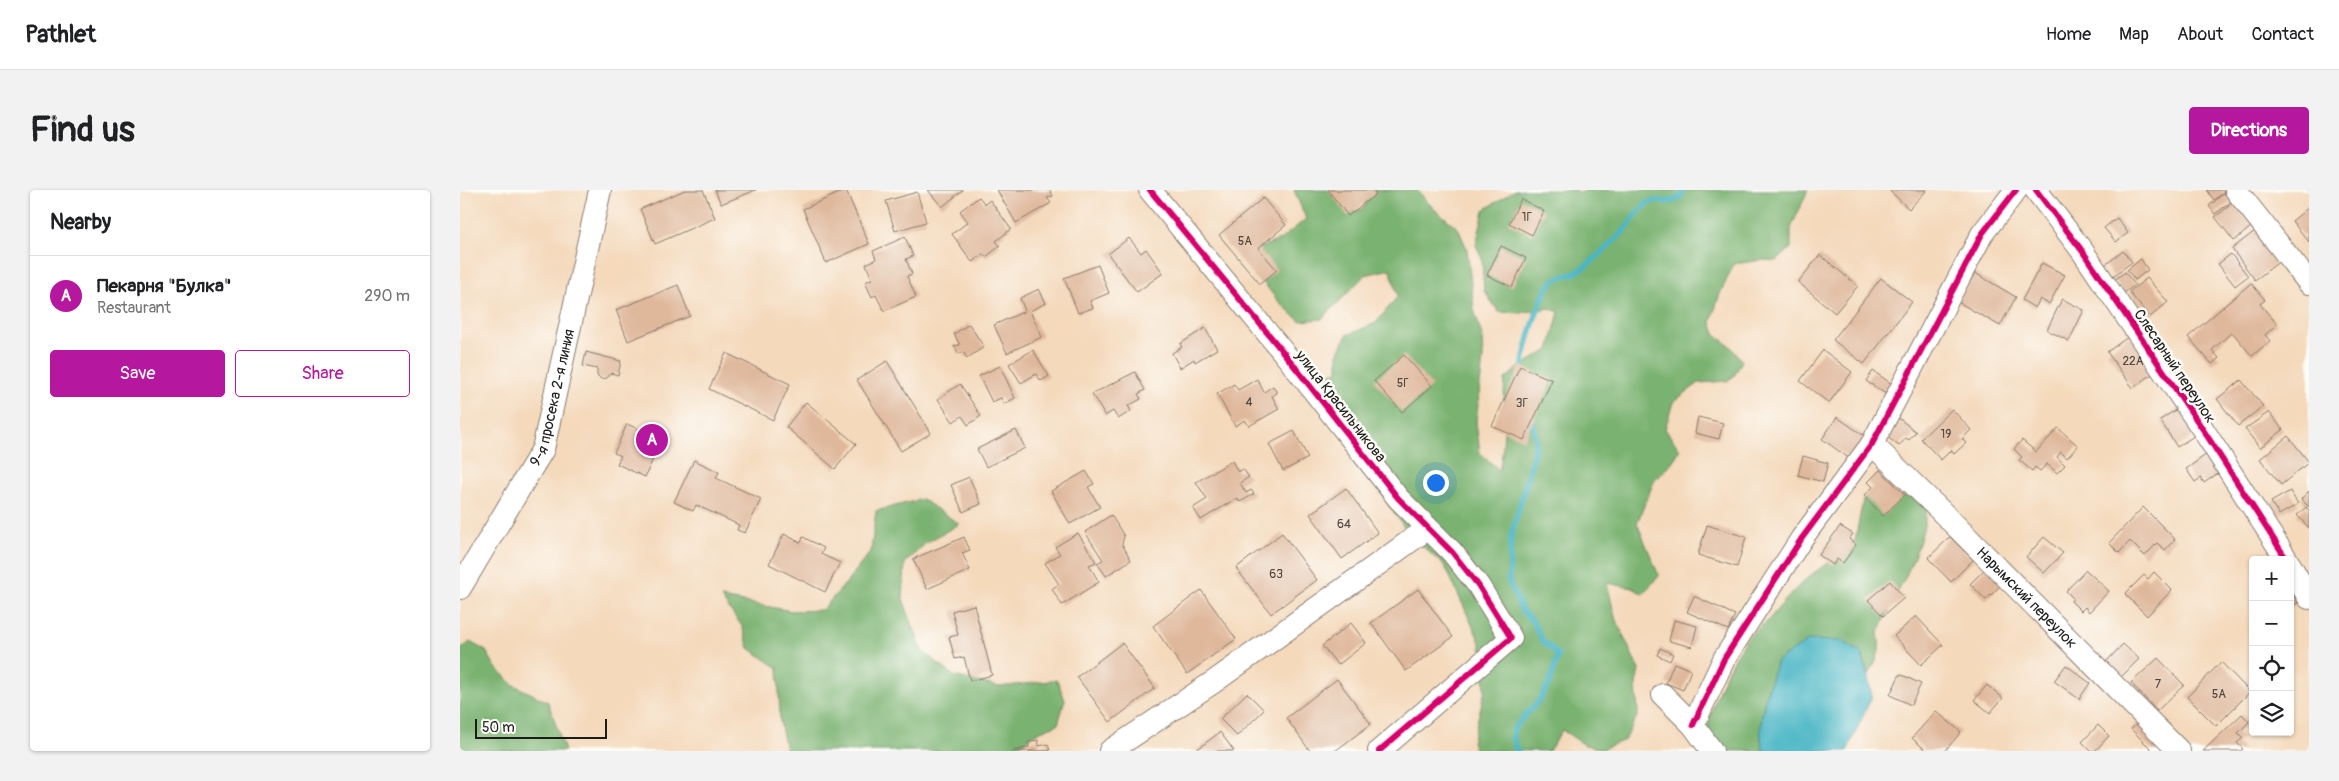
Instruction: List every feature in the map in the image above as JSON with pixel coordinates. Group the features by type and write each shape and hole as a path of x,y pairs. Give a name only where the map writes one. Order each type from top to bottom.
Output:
{"street":[{"name":"9-я просека 2-я линия","path":"460,588 542,448 600,190"},
{"name":"улица Красильникова","path":"1150,190 1288,358 1398,498 1452,552 1478,585 1510,638 1379,751"},
{"path":"1693,725 1724,659 1802,538 1872,444 1982,234 2016,190"},
{"name":"Слесарный переулок","path":"2036,190 2089,260 2202,428 2284,556"},
{"path":"2236,190 2309,283"},
{"name":"Нарымский переулок","path":"1872,444 2179,751"},
{"path":"1110,751 1214,681 1427,528"},
{"path":"2294,572 2309,598"},
{"path":"1663,695 1693,725 1712,751"}],"green space":[{"path":"1294,190 1335,190 1356,212 1366,206 1361,190 1417,190 1434,209 1458,228 1467,249 1474,310 1482,336 1483,358 1476,422 1480,453 1499,470 1504,436 1505,379 1522,365 1549,350 1559,312 1549,308 1521,313 1499,312 1484,291 1482,259 1476,245 1484,210 1515,190 1577,190 1580,193 1587,190 1808,190 1791,228 1791,248 1777,261 1762,260 1734,264 1719,296 1711,322 1715,334 1730,346 1742,361 1734,376 1727,381 1699,383 1673,402 1665,429 1680,450 1670,465 1655,479 1637,523 1659,576 1643,594 1633,588 1607,583 1615,617 1639,670 1636,684 1638,714 1625,740 1602,749 1585,745 1562,730 1549,751 1476,751 1472,742 1485,690 1481,644 1445,566 1410,535 1390,507 1349,437 1321,375 1338,371 1338,354 1347,335 1376,323 1398,296 1390,269 1365,275 1322,319 1300,321 1277,300 1247,261 1258,248 1280,240 1306,219"},
{"path":"1883,482 1910,484 1927,508 1920,541 1914,557 1878,634 1878,656 1868,676 1862,653 1777,661 1762,718 1761,741 1764,751 1719,751 1706,735 1712,710 1722,684 1741,647 1748,637 1768,620 1808,578 1828,563 1853,551 1863,500"},
{"path":"922,499 959,524 926,543 905,563 903,599 922,651 954,676 999,687 1057,680 1065,700 1058,724 1038,732 1012,751 786,751 780,721 778,668 749,648 742,626 721,598 792,611 822,610 871,551 876,511"},
{"path":"470,642 486,651 496,668 514,685 548,702 565,751 460,751 460,650"}],"water":[{"path":"1809,640 1842,641 1862,653 1872,696 1847,751 1764,751 1761,741 1762,718 1777,661"}],"building":[{"path":"685,190 703,190 715,218 655,244 640,209"},
{"path":"715,190 756,190 721,204"},
{"path":"846,190 869,244 826,263 803,209"},
{"path":"928,190 963,190 942,207"},
{"path":"997,190 1050,190 1053,196 1047,198 1051,203 1016,223"},
{"path":"1328,190 1373,190 1376,194 1348,216"},
{"path":"1889,190 1927,190 1909,209"},
{"path":"2207,190 2222,190 2224,192 2214,200"},
{"path":"917,192 926,222 895,231 886,201"},
{"path":"2224,193 2231,202 2215,214 2209,206"},
{"path":"979,197 985,204 990,200 1011,229 996,241 1000,246 986,257 983,254 972,262 952,234 968,222 960,211"},
{"path":"1263,198 1286,225 1258,248 1277,270 1260,284 1219,235"},
{"path":"1521,199 1544,211 1532,235 1509,223"},
{"path":"2233,203 2252,226 2234,241 2215,217"},
{"path":"2309,207 2309,242 2292,221"},
{"path":"2117,218 2128,233 2116,242 2104,228"},
{"path":"2256,230 2280,261 2255,280 2232,249"},
{"path":"905,237 913,256 906,259 912,274 907,276 916,297 884,311 876,295 872,297 865,282 872,279 866,264 876,259 873,251"},
{"path":"1129,238 1141,253 1146,249 1163,273 1137,292 1108,254"},
{"path":"1501,246 1526,258 1512,287 1487,275"},
{"path":"2123,251 2132,262 2113,276 2105,265"},
{"path":"2231,254 2248,276 2235,286 2218,264"},
{"path":"1820,255 1858,286 1835,313 1798,282"},
{"path":"2141,259 2148,270 2135,280 2127,270"},
{"path":"2042,263 2065,275 2049,304 2040,299 2035,308 2022,300"},
{"path":"1098,265 1109,293 1090,301 1093,308 1078,313 1064,278"},
{"path":"2125,272 2135,285 2124,293 2114,280"},
{"path":"1975,273 2016,297 2000,326 1958,302"},
{"path":"1881,278 1912,302 1864,364 1833,340"},
{"path":"2147,278 2168,302 2150,317 2129,292"},
{"path":"2251,283 2265,300 2260,304 2277,324 2265,335 2270,341 2252,356 2232,332 2212,350 2219,358 2212,364 2188,337"},
{"path":"678,285 690,316 628,341 616,310"},
{"path":"1039,289 1046,303 1030,311 1042,337 1007,353 994,325 1025,311 1020,298"},
{"path":"2062,299 2084,310 2069,341 2047,330"},
{"path":"969,324 984,347 967,358 963,352 959,354 954,346 960,345 954,334"},
{"path":"1205,328 1217,349 1195,362 1194,359 1180,368 1172,353 1182,347 1180,344"},
{"path":"2132,334 2158,370 2133,388 2107,352"},
{"path":"1033,350 1049,376 1041,381 1036,374 1021,383 1009,364"},
{"path":"1823,350 1852,372 1829,403 1800,381"},
{"path":"586,352 621,361 618,375 611,373 607,378 601,379 597,375 597,369 583,366"},
{"path":"726,353 790,384 773,420 709,389"},
{"path":"1404,355 1432,386 1402,412 1374,381"},
{"path":"887,361 931,433 901,451 857,380"},
{"path":"1000,366 1015,398 1004,404 1001,398 992,402 979,376"},
{"path":"1520,366 1552,380 1524,440 1492,426"},
{"path":"1873,371 1895,386 1889,396 1866,381"},
{"path":"1135,372 1145,390 1138,394 1141,399 1128,406 1131,411 1118,419 1113,411 1105,416 1092,394"},
{"path":"1257,379 1264,392 1273,386 1277,393 1272,396 1279,409 1249,426 1245,420 1235,426 1217,394 1234,384 1238,390"},
{"path":"2241,380 2263,406 2238,426 2217,399"},
{"path":"960,384 981,416 968,425 962,416 953,422 938,399"},
{"path":"806,402 856,444 835,469 786,427"},
{"path":"2180,407 2197,434 2177,447 2160,420"},
{"path":"1952,409 1971,430 1962,439 1966,443 1954,454 1951,450 1941,460 1921,439"},
{"path":"2269,412 2283,430 2260,448 2245,429"},
{"path":"1896,416 1916,432 1909,440 1906,438 1899,446 1882,433"},
{"path":"1698,417 1723,423 1719,439 1695,433"},
{"path":"1837,417 1869,439 1853,461 1822,439"},
{"path":"627,424 652,435 654,429 664,434 645,477 617,464 621,456 614,453"},
{"path":"2058,428 2078,446 2067,458 2061,452 2057,457 2065,465 2057,473 2047,464 2040,471 2035,467 2032,471 2019,460 2022,457 2014,449 2022,440 2036,452"},
{"path":"1016,430 1025,448 986,467 977,449"},
{"path":"1294,431 1308,458 1283,471 1269,444"},
{"path":"2288,436 2309,462 2281,485 2260,459"},
{"path":"2207,454 2220,472 2204,483 2201,478 2195,482 2186,469"},
{"path":"1803,456 1828,463 1823,482 1798,475"},
{"path":"694,460 719,472 716,478 761,499 745,533 737,530 739,525 696,505 693,511 674,502"},
{"path":"1232,461 1238,472 1243,469 1249,477 1240,483 1246,493 1251,490 1254,494 1240,502 1237,498 1201,520 1193,508 1207,499 1196,482"},
{"path":"1880,470 1905,495 1883,516 1864,496 1873,487 1868,482"},
{"path":"1086,471 1094,484 1088,487 1100,507 1070,524 1051,491"},
{"path":"969,477 981,504 963,512 951,485"},
{"path":"1346,488 1378,533 1342,559 1310,514"},
{"path":"2290,491 2298,504 2279,515 2271,502"},
{"path":"2309,491 2309,507 2301,499"},
{"path":"2143,507 2175,539 2165,550 2157,543 2145,556 2130,541 2119,553 2109,543"},
{"path":"2306,507 2309,510 2309,528 2297,515"},
{"path":"1111,515 1124,536 1122,544 1131,560 1106,576 1097,563 1103,560 1085,532"},
{"path":"1707,525 1746,537 1737,567 1698,555"},
{"path":"1840,526 1853,534 1849,539 1856,545 1843,563 1837,559 1833,565 1819,555"},
{"path":"1078,533 1096,562 1089,565 1099,582 1062,605 1052,589 1059,584 1045,563 1060,554 1055,547"},
{"path":"1282,533 1317,580 1271,614 1236,568"},
{"path":"784,534 801,543 803,537 824,548 821,554 840,563 825,592 769,564"},
{"path":"964,537 970,550 962,553 970,570 927,589 913,559"},
{"path":"1950,537 1973,560 1951,582 1928,558"},
{"path":"2044,537 2063,553 2044,573 2026,557"},
{"path":"1986,568 2002,584 1986,600 1970,584"},
{"path":"2086,570 2109,591 2089,612 2085,607 2081,611 2071,601 2073,598 2066,591"},
{"path":"2154,572 2172,590 2147,616 2125,594 2144,575 2148,579"},
{"path":"1890,581 1904,598 1883,616 1868,600"},
{"path":"1418,589 1453,637 1406,671 1371,623"},
{"path":"1201,590 1236,639 1187,674 1153,626"},
{"path":"1694,596 1735,615 1728,630 1687,612"},
{"path":"2294,596 2298,603 2294,605"},
{"path":"974,605 992,675 970,681 964,657 955,659 949,637 958,635 952,611"},
{"path":"1916,616 1943,645 1921,665 1894,636"},
{"path":"1674,620 1697,626 1692,647 1669,641"},
{"path":"1351,623 1366,643 1338,665 1322,646"},
{"path":"1122,643 1155,688 1110,722 1077,677"},
{"path":"2123,644 2139,659 2120,678 2104,664"},
{"path":"1660,648 1673,654 1670,661 1657,655"},
{"path":"2158,658 2184,685 2157,711 2131,683"},
{"path":"2221,662 2249,691 2216,726 2187,697"},
{"path":"1674,663 1691,670 1683,690 1666,683"},
{"path":"2066,665 2090,683 2079,699 2054,681"},
{"path":"1900,674 1921,684 1911,705 1890,695"},
{"path":"1337,679 1371,724 1335,751 1310,751 1286,718"},
{"path":"1987,685 2003,698 1990,713 1974,700"},
{"path":"1247,693 1264,710 1237,736 1220,719"},
{"path":"1936,711 1961,732 1945,751 1927,751 1912,738"},
{"path":"2242,714 2249,722 2238,733 2243,738 2237,743 2243,749 2240,751 2203,751"},
{"path":"2142,719 2174,751 2153,751 2131,729"},
{"path":"2098,725 2109,736 2095,751 2091,751 2082,742"},
{"path":"1220,732 1234,751 1195,751"},
{"path":"1038,740 1039,746 1048,744 1050,751 1013,751 1029,747 1028,742"}],"waterway":[{"path":"1522,373 1533,324 1543,297 1553,281 1575,273 1591,262 1620,235 1646,204 1654,201 1666,202 1676,200 1681,197 1683,190"},
{"path":"1517,751 1512,736 1514,728 1540,699 1550,682 1558,655 1542,640 1533,622 1522,611 1509,582 1511,536 1531,466 1536,441 1531,417"}],"cycle path":[{"path":"1150,190 1288,358 1398,498 1452,552 1478,585 1511,638 1379,751"},
{"path":"1693,725 1724,659 1802,538 1872,444 1982,234 2016,190"},
{"path":"2036,190 2083,252 2202,428 2284,556"}],"place":[{"name":"Пекарня \"Булка\"","path":"652,440"}]}
